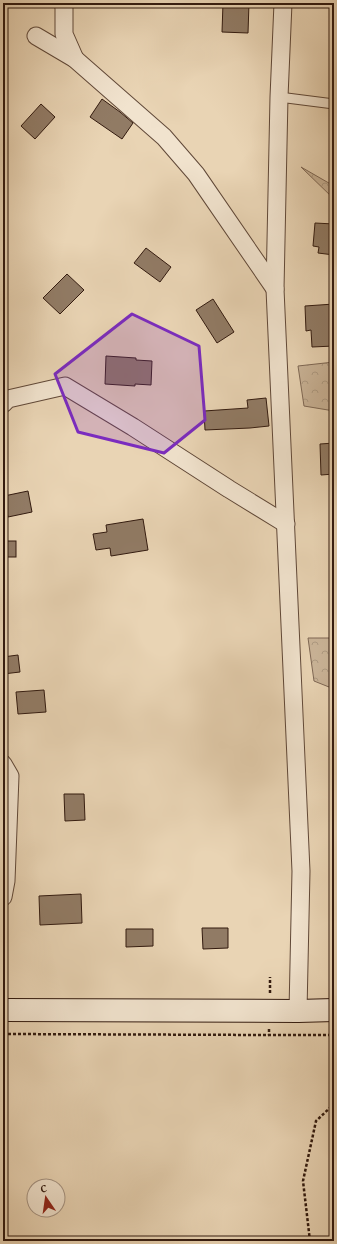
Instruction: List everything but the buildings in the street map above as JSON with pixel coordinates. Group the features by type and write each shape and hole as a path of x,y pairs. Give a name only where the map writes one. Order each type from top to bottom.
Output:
{"street":[{"path":"63,3 64,34 75,59"},
{"path":"282,3 274,289 301,871 298,1011"},
{"path":"36,36 75,59 164,137 196,174 274,289"},
{"path":"3,404 8,399 64,386 133,427 286,524"},
{"path":"3,764 10,776 6,882 3,897"},
{"path":"3,1010 334,1010"}],"lane":[{"path":"279,97 334,104"}],"path":[{"path":"3,1034 269,1036"},
{"path":"310,1241 303,1181 316,1121 334,1104"}],"highlighted area":[{"path":"132,314 199,346 205,420 164,453 78,432 55,374"}],"green space":[{"path":"301,167 334,186 334,199"},
{"path":"334,362 334,411 304,406 298,366"},
{"path":"334,628 334,689 314,681 308,638 330,638"}]}
